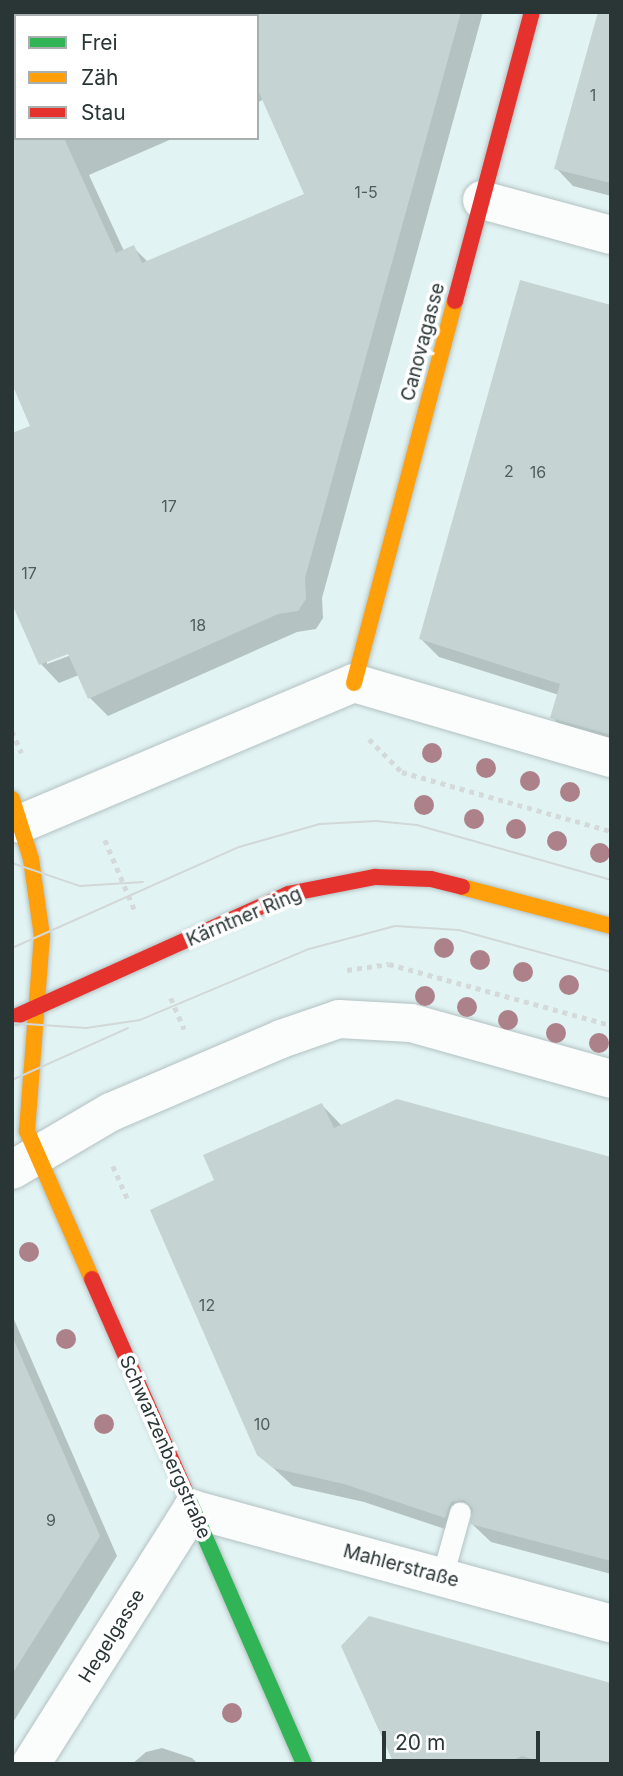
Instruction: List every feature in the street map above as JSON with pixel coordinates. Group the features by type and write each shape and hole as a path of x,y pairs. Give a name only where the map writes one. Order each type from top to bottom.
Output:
{"street":[{"name":"Canovagasse","path":"354,683 532,12"},
{"path":"481,200 611,235"},
{"path":"16,812 354,683 611,758"},
{"name":"Schwarzenbergstraße","path":"16,812 40,907 38,1006 22,1146 192,1509 304,1764"},
{"name":"Kärntner Ring","path":"12,1018 288,894 374,877 430,879 611,926"},
{"path":"22,1146 123,1107 281,1039 339,1019 411,1023 611,1079"},
{"name":"Mahlerstraße","path":"192,1509 611,1624"},
{"name":"Hegelgasse","path":"31,1764 192,1509"}],"lane":[{"path":"442,1577 460,1512"}],"path":[{"path":"365,734 402,772 611,831"},
{"path":"112,1162 128,1202"}],"building":[{"path":"461,12 305,578 306,599 298,611 278,614 88,699 68,654 39,665 12,604 12,433 30,426 12,384 12,138 65,140 116,253 134,245 142,263 304,194 259,93 257,14"},
{"path":"598,12 611,13 611,183 554,169"},
{"path":"520,280 611,305 611,735 550,718 560,684 419,639"},
{"path":"397,1099 611,1157 611,1561 470,1524 473,1509 464,1500 451,1502 445,1518 344,1484 273,1468 257,1455 150,1210 214,1180 203,1155 322,1103 334,1128"},
{"path":"12,1336 100,1536 12,1674"},
{"path":"369,1616 611,1683 611,1764 548,1764 522,1756 505,1764 394,1764 341,1646"}],"tram line":[{"path":"12,948 239,847 320,824 376,821 417,825 611,880"},
{"path":"12,863 80,886 143,882"},
{"path":"12,1023 86,1028 140,1020 309,949 395,926 459,930 611,972"},
{"path":"12,1080 128,1028"}],"traffic: fast":[{"path":"184,1489 304,1764"}],"traffic: slow":[{"path":"354,683 455,301"},
{"path":"12,799 31,859 42,936 27,1131 92,1279"},
{"path":"462,887 611,926"}],"traffic: jam":[{"path":"455,301 532,12"},
{"path":"17,1016 288,894 375,877 431,879 462,887"},
{"path":"92,1279 184,1489"}]}
